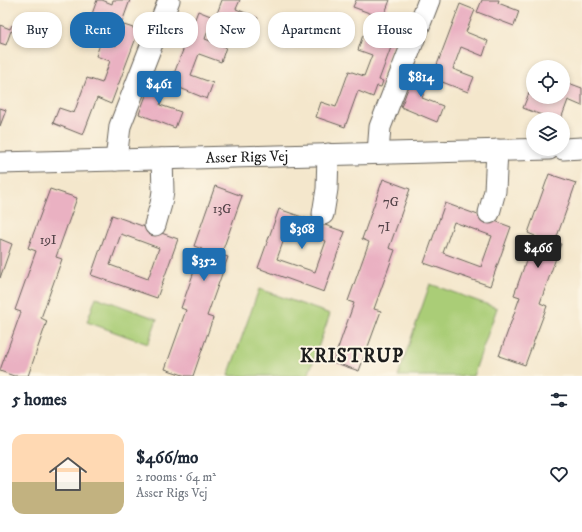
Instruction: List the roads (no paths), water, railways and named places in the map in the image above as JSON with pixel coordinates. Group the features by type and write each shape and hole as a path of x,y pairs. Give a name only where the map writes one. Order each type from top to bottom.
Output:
{"street":[{"path":"116,160 120,126 169,0"},
{"path":"378,153 380,128 429,0"},
{"path":"570,149 582,148"},
{"name":"Asser Rigs Vej","path":"0,163 526,149"},
{"path":"489,212 495,191 497,150"},
{"path":"323,214 327,189 328,154"},
{"path":"155,225 163,190 162,159"}],"district":[{"name":"KRISTRUP","path":"352,355"}]}
